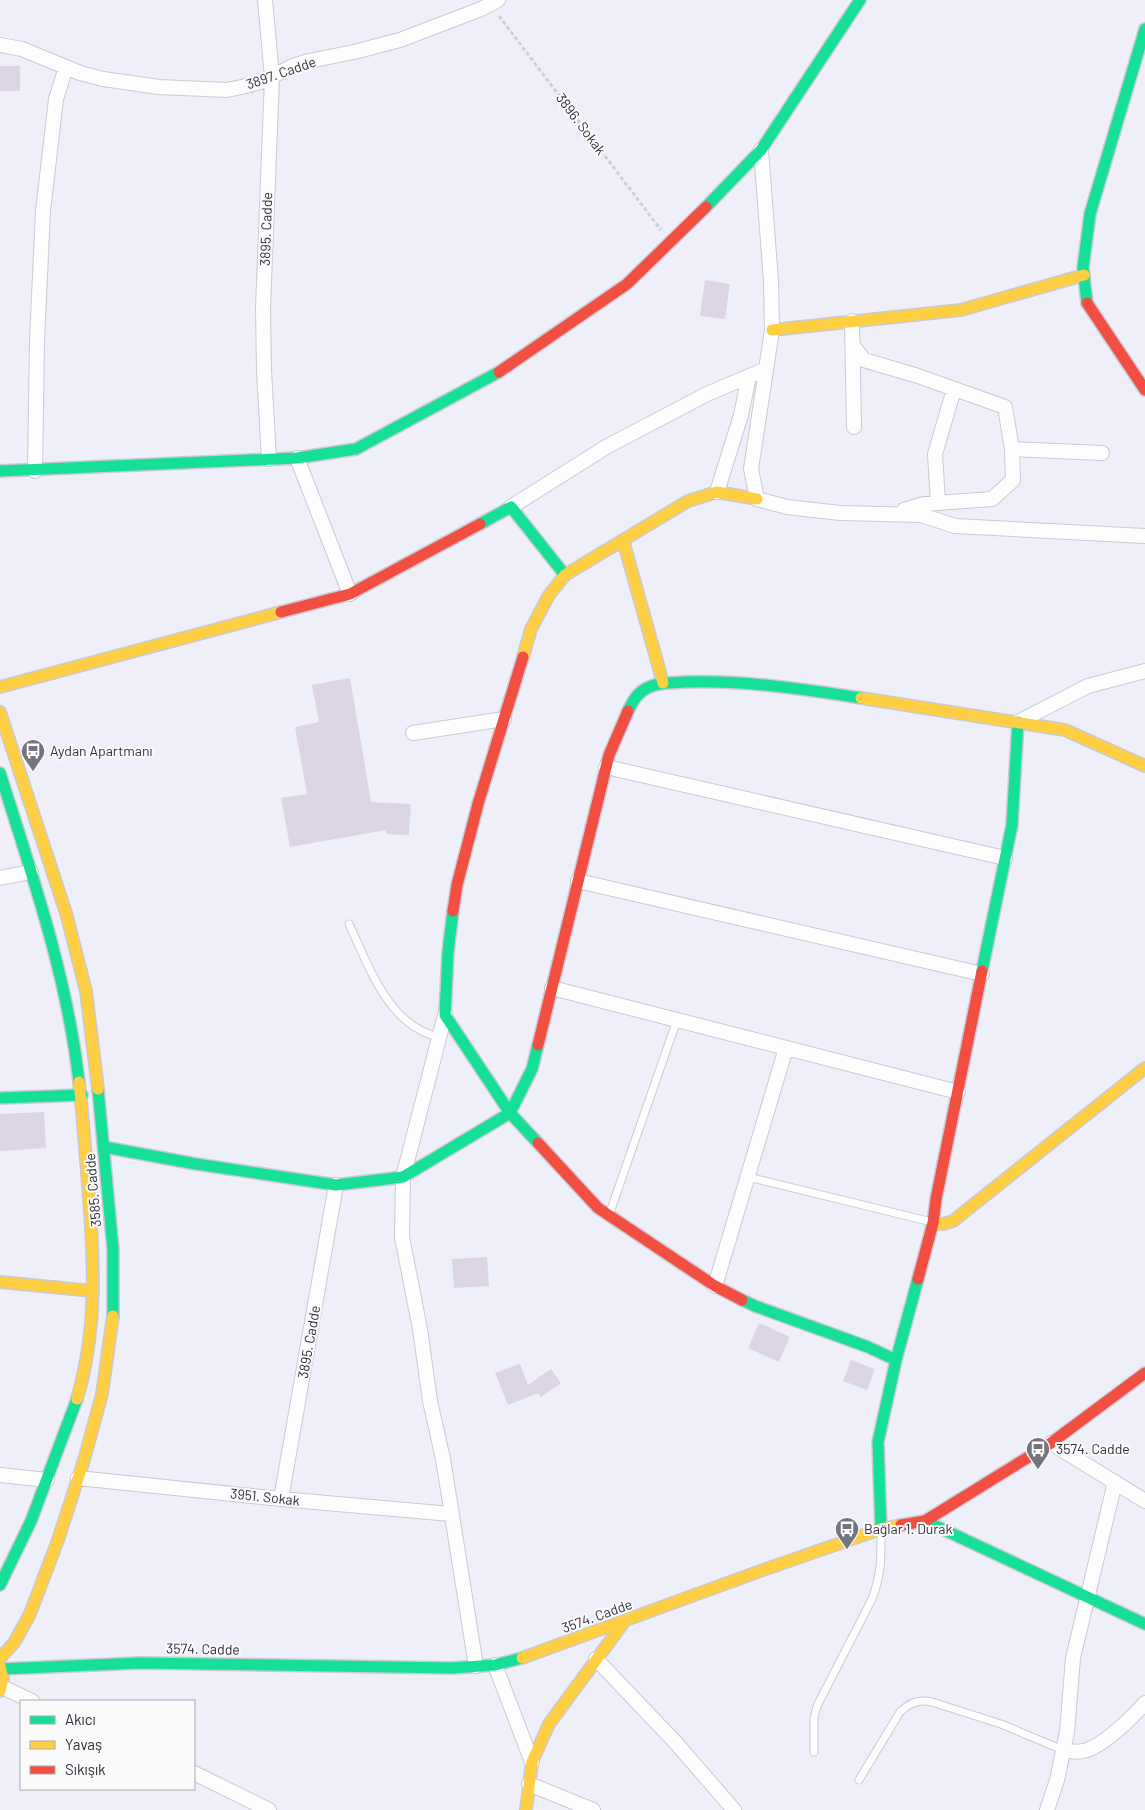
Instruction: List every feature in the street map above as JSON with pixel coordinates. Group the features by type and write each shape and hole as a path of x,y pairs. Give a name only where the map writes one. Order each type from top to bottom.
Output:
{"street":[{"name":"3895. Cadde","path":"265,0 272,77 263,308 268,459"},
{"path":"0,471 297,458 356,449 490,378 627,284 670,243 760,150 860,0"},
{"name":"3897. Cadde","path":"0,45 22,49 66,67 104,79 194,89 227,90 272,77 293,66 308,61 400,40 495,2"},
{"path":"1145,29 1090,214 1083,268 1087,303 1145,390"},
{"path":"35,470 37,340 43,212 56,99 66,67"},
{"path":"757,499 751,470 772,330 771,281 760,150"},
{"path":"772,330 961,310 1084,274"},
{"path":"852,321 854,347 854,427"},
{"path":"854,347 864,360 1005,407 1012,449 1013,480 992,499 924,504 891,514"},
{"path":"0,687 350,594 511,507 606,447 707,394 766,369"},
{"path":"717,492 742,415 749,376"},
{"path":"938,503 935,454 954,389"},
{"path":"1012,449 1102,453"},
{"path":"297,458 350,594"},
{"path":"476,1666 443,1459 430,1401 420,1329 402,1237 403,1177 445,1015 448,952 457,885 478,804 531,629 549,595 565,575 688,501 717,492 757,499 787,507 840,513 921,514 955,526 1145,536"},
{"path":"511,507 565,575"},
{"path":"623,540 663,683"},
{"path":"1018,722 1088,686 1145,671"},
{"path":"104,1147 196,1164 336,1184 403,1177 510,1114 532,1069 610,754 634,698 647,688 663,683 715,681 812,691 1018,722 1066,730 1145,766"},
{"name":"3585. Cadde","path":"0,712 79,957 92,1034 114,1249 113,1318 102,1394 58,1540 30,1614 14,1644 0,1664"},
{"path":"414,733 504,719"},
{"path":"881,1529 878,1442 896,1360 933,1223 1012,825 1018,722"},
{"path":"606,768 1005,858"},
{"name":"3585. Cadde","path":"0,772 60,967 72,1025 82,1095 91,1214 93,1291 91,1326 85,1370 68,1426 17,1552 0,1585"},
{"path":"0,878 32,872"},
{"path":"578,881 982,974"},
{"path":"552,988 958,1092"},
{"path":"445,1015 510,1114 598,1208 715,1286 755,1306 868,1347 896,1360"},
{"path":"715,1286 786,1048"},
{"path":"933,1223 943,1224 953,1221 1145,1068"},
{"path":"0,1098 82,1095"},
{"name":"3895. Cadde","path":"281,1499 336,1184"},
{"path":"0,1282 93,1291"},
{"name":"3574. Cadde","path":"0,1664 140,1663 452,1668 495,1665 530,1656 763,1570 881,1529 925,1521 1051,1442 1145,1373"},
{"path":"1051,1442 1145,1500"},
{"path":"0,1475 47,1480"},
{"name":"3951. Sokak","path":"78,1478 451,1514"},
{"path":"1047,1810 1064,1750 1073,1658 1115,1482"},
{"path":"925,1521 1145,1624"},
{"path":"526,1810 532,1762 549,1724 624,1622"},
{"path":"596,1659 676,1743 734,1810"},
{"path":"0,1664 3,1678 1,1689 29,1700"},
{"path":"495,1665 532,1762"},
{"path":"1064,1750 1082,1752 1094,1747 1133,1717 1145,1702"},
{"path":"195,1773 269,1810"},
{"path":"529,1784 593,1810"}],"lane":[{"path":"348,924 378,986 401,1016 417,1030 439,1037"},
{"path":"608,1215 676,1020"},
{"path":"748,1177 933,1223"},
{"path":"814,1752 814,1718 817,1706 878,1584 881,1568 881,1529"},
{"path":"859,1780 900,1712 909,1704 920,1701 932,1702 1001,1724 1064,1750"}],"path":[{"name":"3896. Sokak","path":"495,2 500,16 670,243"}],"building":[{"path":"0,66 20,66 20,91 0,91"},
{"path":"705,280 730,284 725,319 700,316"},
{"path":"350,678 371,802 411,804 409,835 386,834 386,830 290,847 281,798 307,794 295,727 319,722 312,685"},
{"path":"44,1112 46,1148 0,1151 0,1114"},
{"path":"487,1257 489,1286 454,1288 452,1259"},
{"path":"759,1323 790,1337 779,1362 748,1348"},
{"path":"851,1360 875,1369 867,1390 843,1381"},
{"path":"520,1364 528,1385 551,1369 561,1383 541,1397 538,1393 508,1405 495,1373"}],"traffic: fast":[{"path":"706,207 761,150 860,0"},
{"path":"1087,303 1083,268 1090,214 1145,29"},
{"path":"0,471 297,458 356,449 499,372"},
{"path":"480,524 511,507 565,575"},
{"path":"628,711 641,692 651,686 670,683 729,682 795,688 861,698"},
{"path":"982,971 1012,825 1018,722"},
{"path":"0,773 36,887 57,964 66,1003 79,1082"},
{"path":"453,911 448,952 445,1015 510,1113 538,1143"},
{"path":"104,1147 196,1164 336,1185 403,1177 510,1113 532,1069 538,1045"},
{"path":"98,1089 113,1249 113,1316"},
{"path":"0,1098 82,1095"},
{"path":"881,1529 878,1442 896,1360 918,1279"},
{"path":"742,1300 868,1347 896,1360"},
{"path":"0,1585 31,1521 77,1399"},
{"path":"925,1521 1145,1624"},
{"path":"1,1669 140,1663 452,1668 495,1665 522,1658"}],"traffic: slow":[{"path":"772,330 961,310 1084,275"},
{"path":"523,657 531,629 549,595 565,575 688,501 717,492 757,499"},
{"path":"623,540 663,683"},
{"path":"0,687 281,612"},
{"path":"861,698 1065,730 1145,766"},
{"path":"0,712 66,913 86,991 98,1089"},
{"path":"933,1223 943,1224 953,1221 1145,1068"},
{"path":"77,1399 88,1346 93,1292 90,1211 79,1082"},
{"path":"0,1282 93,1291"},
{"path":"0,1658 14,1643 30,1614 58,1540 84,1460 102,1394 113,1316"},
{"path":"522,1658 763,1570 881,1529 901,1525"},
{"path":"526,1810 532,1762 549,1724 624,1622"},
{"path":"0,1666 3,1678 0,1691"}],"traffic: jam":[{"path":"499,372 627,284 706,207"},
{"path":"1087,303 1145,390"},
{"path":"281,612 350,594 480,524"},
{"path":"453,911 457,885 478,804 523,657"},
{"path":"538,1045 609,755 628,711"},
{"path":"918,1279 933,1223 936,1199 982,971"},
{"path":"538,1143 598,1208 715,1286 742,1300"},
{"path":"901,1525 925,1521 1051,1443 1145,1373"}],"place":[{"name":"Aydan Apartmanı","path":"33,772"},
{"name":"3574. Cadde","path":"1038,1470"},
{"name":"Bağlar 1. Durak","path":"847,1550"}]}
